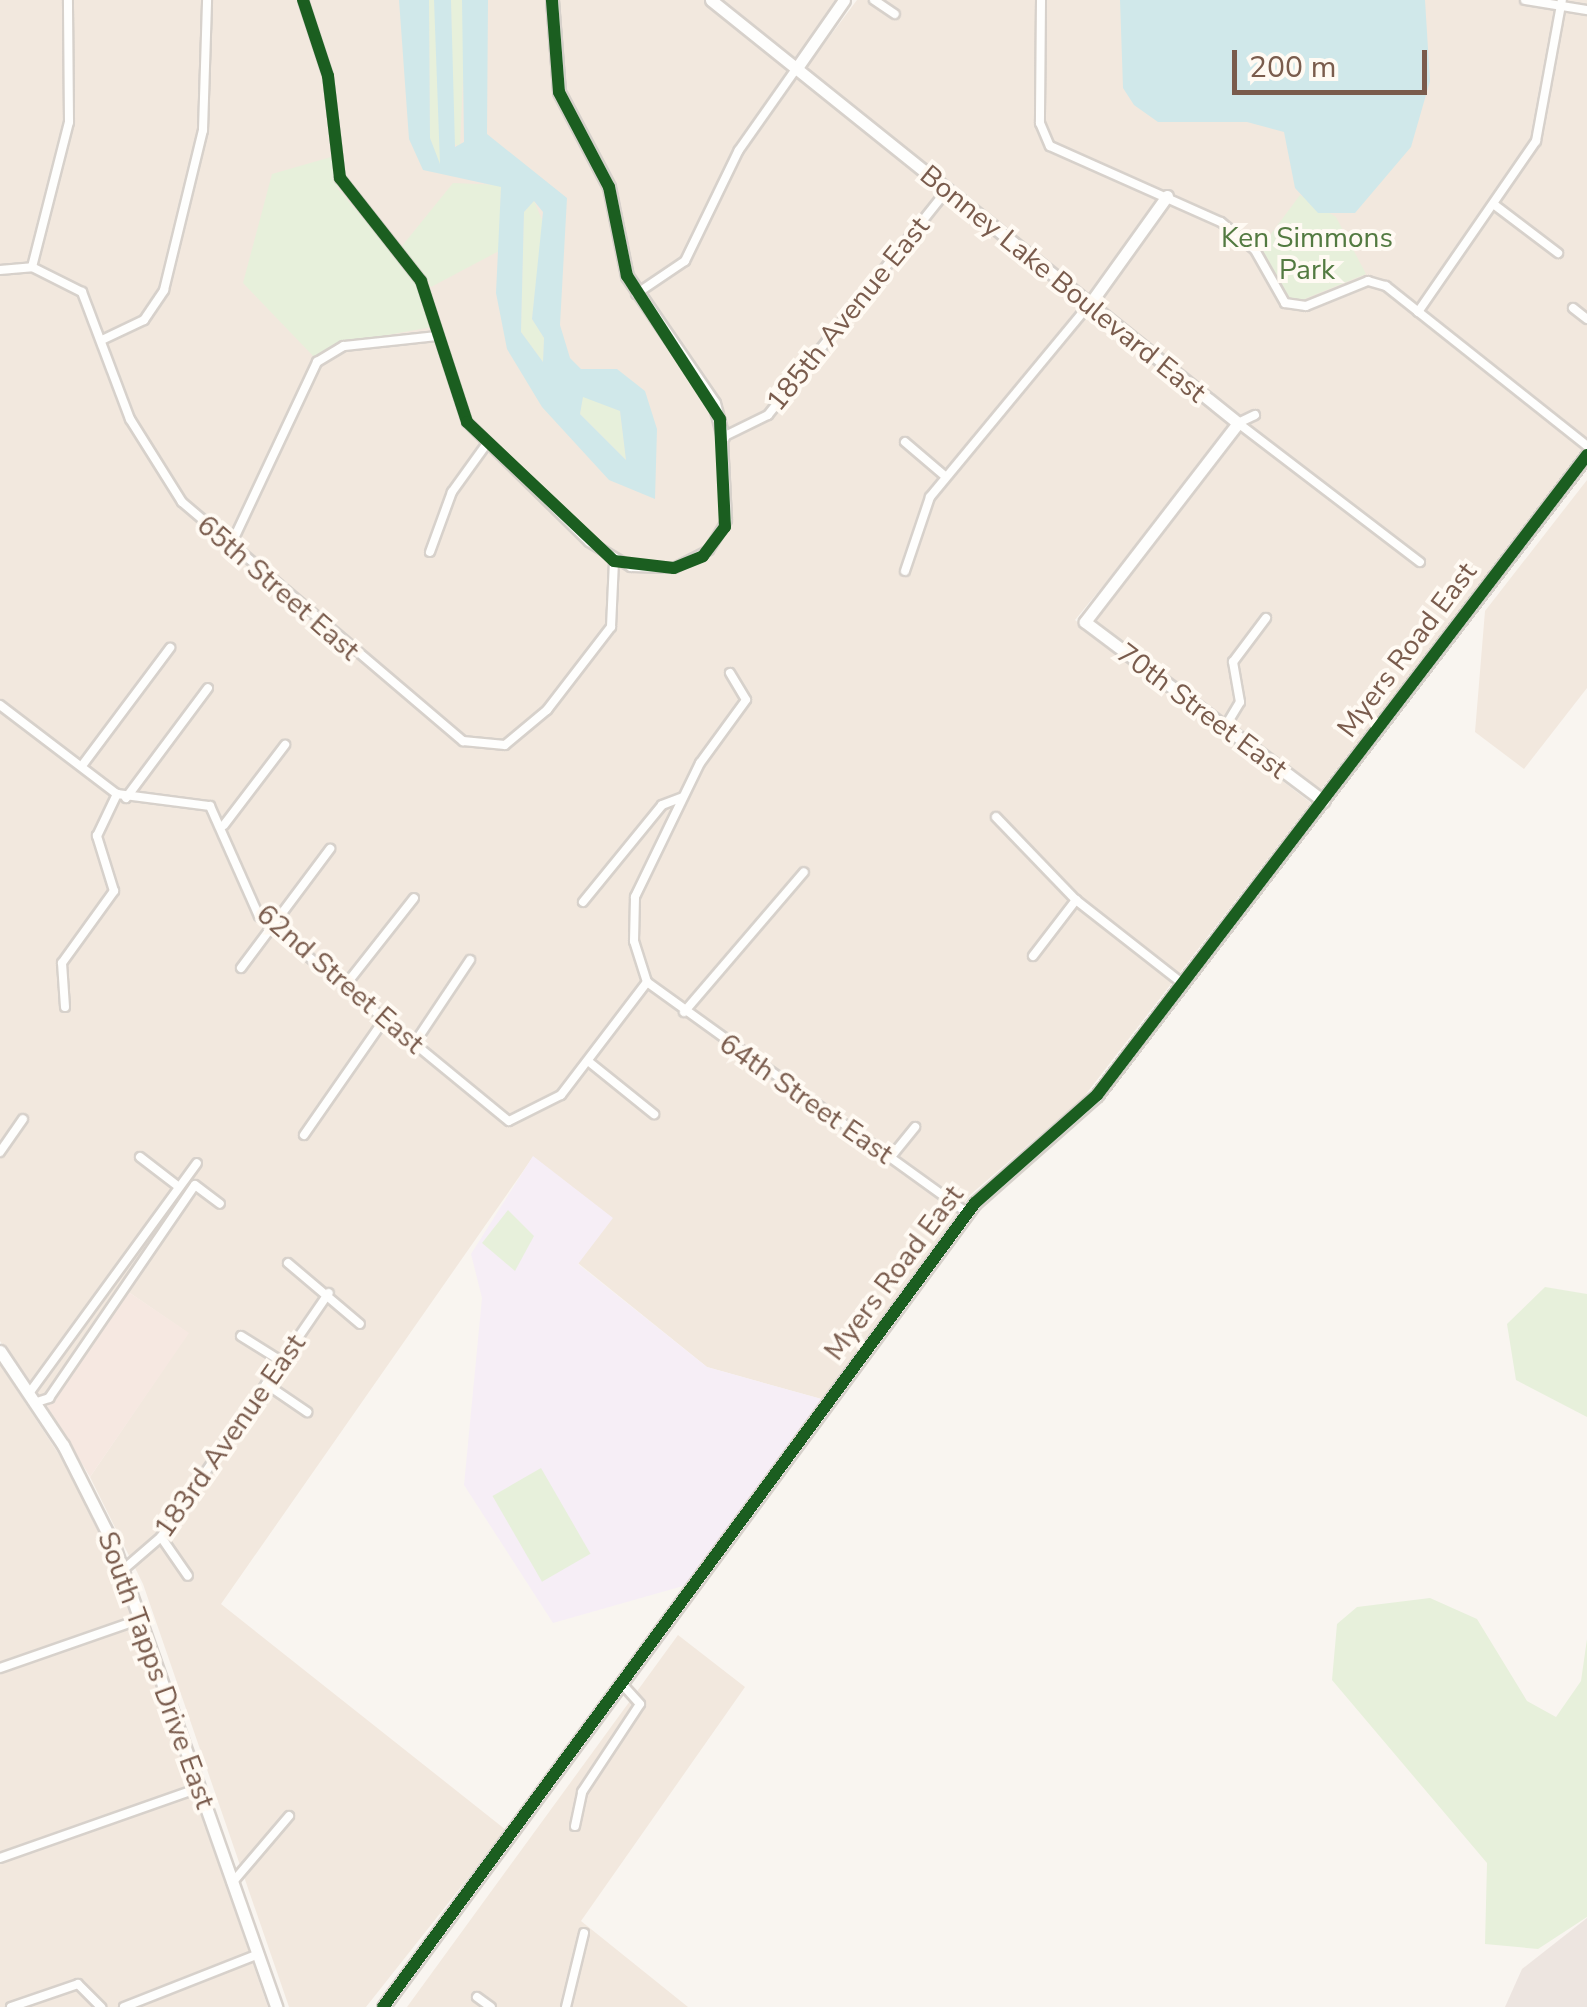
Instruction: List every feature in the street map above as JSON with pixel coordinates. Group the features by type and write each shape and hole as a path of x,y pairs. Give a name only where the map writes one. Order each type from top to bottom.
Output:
{"street":[{"path":"0,270 32,267 69,122 68,0"},
{"path":"104,339 144,320 164,290 203,130 207,0"},
{"path":"303,0 328,76 340,178 413,268 452,395 485,446 614,561 666,570 710,550 727,520 723,437 714,403 636,294 609,188 559,92 552,0"},
{"name":"Bonney Lake Boulevard East","path":"712,0 1088,305 1420,562"},
{"path":"636,294 684,261 739,150 844,0"},
{"path":"874,0 895,14"},
{"path":"1041,0 1040,118 1060,153 1167,196 1249,244 1285,303 1306,306 1372,281 1418,312 1587,446"},
{"path":"1525,0 1587,10"},
{"path":"1418,312 1496,206 1543,121 1562,5"},
{"name":"185th Avenue East","path":"723,437 768,415 946,190"},
{"path":"904,571 945,476 1088,305 1167,196"},
{"path":"1496,206 1558,253"},
{"name":"65th Street East","path":"32,267 82,292 145,448 230,549 454,736 495,746 530,730 605,639 614,561"},
{"path":"1573,308 1587,319"},
{"path":"230,549 317,362 344,346 436,336"},
{"path":"1238,424 1255,414"},
{"name":"70th Street East","path":"1238,424 1085,618 1322,801"},
{"path":"905,442 945,476"},
{"path":"430,552 452,492 485,446"},
{"name":"Myers Road East","path":"384,2007 624,1686 968,1213 1074,1121 1587,455"},
{"path":"1225,728 1240,702 1232,665 1266,618"},
{"path":"84,764 170,648"},
{"path":"654,1114 588,1060 647,982 634,941 635,897 683,797 746,694 730,673"},
{"path":"64,1007 62,962 114,891 97,836 122,796 208,688"},
{"path":"0,705 122,796 194,798 224,825 285,745"},
{"path":"583,902 662,805 683,797"},
{"path":"996,817 1076,900 1182,984"},
{"name":"62nd Street East","path":"224,825 240,880 271,928 515,1122 548,1106 588,1060"},
{"path":"241,968 330,849"},
{"path":"684,1012 804,872"},
{"path":"344,987 414,898"},
{"path":"1033,956 1076,900"},
{"path":"414,1044 470,960"},
{"name":"64th Street East","path":"647,982 968,1213"},
{"path":"386,1022 304,1135 386,1022"},
{"path":"0,1152 23,1119"},
{"path":"890,1158 915,1127"},
{"path":"140,1157 179,1187"},
{"path":"33,1397 197,1163"},
{"path":"33,1397 49,1398 195,1185 220,1204"},
{"path":"288,1263 360,1324"},
{"name":"183rd Avenue East","path":"124,1570 161,1538 328,1293"},
{"path":"242,1336 281,1361"},
{"name":"South Tapps Drive East","path":"1,1355 33,1397 124,1570 276,2007"},
{"path":"266,1384 307,1412"},
{"path":"161,1538 188,1576"},
{"path":"0,1668 141,1619"},
{"path":"575,1826 582,1792 639,1700 624,1686"},
{"path":"0,1858 199,1788"},
{"path":"232,1883 289,1816"},
{"path":"566,2007 584,1933"},
{"path":"124,2007 256,1955"},
{"path":"11,2007 78,1984 101,2007"},
{"path":"476,1997 492,2007"}],"shaded area":[{"path":"0,0 710,0 1233,427 1075,620 1311,803 1083,1098 970,1195 825,1400 707,1367 578,1263 612,1218 533,1157 221,1604 506,1830 366,2007 289,2007 143,1584 90,1477 188,1333 127,1291 47,1406 0,1341"},
{"path":"720,0 836,0 794,61"},
{"path":"857,0 1587,0 1587,448 1319,792 1093,623 1248,423 806,68"},
{"path":"1587,480 1587,688 1524,769 1475,732 1485,611"},
{"path":"533,1156 613,1218 578,1264 707,1367 825,1400 690,1584 553,1623 464,1485 482,1298 471,1254"},
{"path":"127,1291 189,1333 90,1477 47,1406"},
{"path":"0,1365 64,1462 116,1568 268,2007 0,2007"},
{"path":"678,1635 745,1687 581,1921 688,2007 407,2007"},
{"path":"1587,1918 1587,2007 1505,2007 1522,1969"}],"green space":[{"path":"429,0 434,0 446,160 439,164 430,138"},
{"path":"451,0 462,0 465,34 460,147 453,143"},
{"path":"331,157 338,189 413,277 432,327 338,344 316,359 243,283 272,174"},
{"path":"453,183 501,185 499,251 431,287 402,246"},
{"name":"Ken Simmons Park","path":"1300,195 1336,217 1366,274 1297,302 1280,295 1259,250"},
{"path":"534,201 543,222 532,319 544,338 543,362 521,332 524,212"},
{"path":"583,396 620,411 626,460 580,414"},
{"path":"508,1210 534,1236 515,1271 482,1243"},
{"path":"1545,1287 1587,1294 1587,1417 1516,1380 1507,1324"},
{"path":"541,1468 590,1554 542,1582 493,1496"},
{"path":"1430,1598 1477,1619 1527,1701 1556,1717 1581,1681 1587,1639 1587,1917 1538,1949 1485,1944 1487,1863 1332,1680 1337,1624 1357,1607"}],"water":[{"path":"399,0 429,0 430,138 440,164 434,0 451,0 455,147 464,142 462,0 488,0 487,134 567,198 560,325 570,358 581,369 617,369 645,391 657,429 655,499 609,480 542,407 507,349 496,293 501,187 423,170 409,139","holes":["534,201 543,212 532,319 544,338 543,362 521,332 524,212","583,397 620,411 626,460 580,414"]},
{"path":"1120,0 1425,0 1430,81 1411,147 1355,213 1318,213 1295,188 1284,132 1247,122 1158,122 1134,105 1123,88"}],"cycle path":[{"path":"303,0 328,76 340,178 421,281 467,422 614,561 674,568 703,556 725,527 720,419 627,276 609,187 559,92 552,0"},
{"path":"383,2007 975,1203 1097,1095 1587,455"}]}
